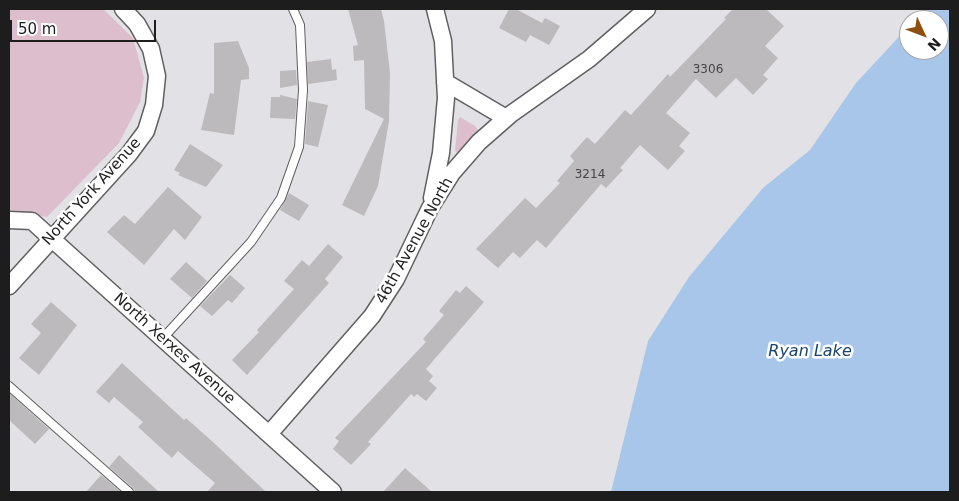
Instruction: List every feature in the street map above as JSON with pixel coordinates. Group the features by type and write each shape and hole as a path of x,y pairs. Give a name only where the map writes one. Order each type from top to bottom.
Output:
{"street":[{"name":"North York Avenue","path":"9,286 129,154 146,131 154,105 156,76 151,49 137,24 123,9"},
{"path":"430,208 442,153 445,82 443,41 435,9"},
{"name":"46th Avenue North","path":"269,434 372,316 396,279 430,208 452,173 479,142 506,118 589,59 647,9"},
{"path":"445,82 506,118"},
{"name":"North Xerxes Avenue","path":"9,220 32,221 333,492"}],"lane":[{"path":"163,338 251,242 280,198 299,147 303,90 300,25 293,9"},
{"path":"9,386 129,492"}],"shaded area":[{"path":"9,9 103,9 133,38 144,78 140,102 119,143 47,217 9,210"},
{"path":"460,117 478,130 460,154 455,151 458,120"}],"water":[{"name":"Ryan Lake","path":"950,9 950,492 611,492 648,341 689,277 763,188 810,150 856,83 899,37 899,60 949,60 949,10 924,10"}],"building":[{"path":"348,9 381,9 390,73 389,121 378,186 364,216 342,205 384,119 365,109 364,60 354,61 353,46 358,45"},
{"path":"509,9 516,9 542,23 545,18 560,26 549,45 530,35 526,42 499,28"},
{"path":"733,9 766,9 784,26 765,46 778,58 763,75 768,79 753,95 736,78 716,98 696,79 666,113 690,133 679,146 685,151 668,170 640,145 620,168 623,170 606,188 601,184 546,248 537,240 520,258 513,252 498,268 476,249 525,198 536,208 560,183 557,181 574,161 570,156 587,137 595,144 625,110 631,115 668,74 670,77 726,19 724,18"},
{"path":"238,41 249,68 249,79 241,80 234,135 201,130 210,93 214,94 214,43"},
{"path":"331,59 332,70 336,69 337,80 308,84 307,62"},
{"path":"296,70 297,85 280,88 280,71"},
{"path":"280,95 297,99 295,119 270,118 271,97 280,97"},
{"path":"308,101 328,105 318,147 305,144"},
{"path":"190,144 223,165 206,187 178,175 180,173 174,170"},
{"path":"168,187 202,217 185,240 174,229 144,265 107,232 124,215 135,224"},
{"path":"289,193 309,205 299,221 280,210"},
{"path":"328,244 343,257 325,279 329,283 247,375 232,360 259,332 257,330 294,289 284,281 302,260 309,266"},
{"path":"186,262 207,281 192,298 170,279"},
{"path":"230,275 245,288 232,303 228,300 212,316 200,306"},
{"path":"466,286 484,302 426,369 433,376 429,381 437,388 426,401 417,394 414,397 411,394 368,442 371,444 351,465 333,449 339,441 335,438 426,342 423,339 444,315 439,311 456,290 460,293"},
{"path":"51,302 77,325 39,375 19,358 41,333 31,324"},
{"path":"122,363 184,420 186,418 214,443 266,492 207,492 215,483 178,451 172,458 138,427 143,422 114,397 109,403 96,392"},
{"path":"9,393 49,429 35,444 9,420"},
{"path":"119,455 159,492 135,492 109,467"},
{"path":"405,468 432,492 383,492"},
{"path":"101,475 121,492 86,492"}]}
